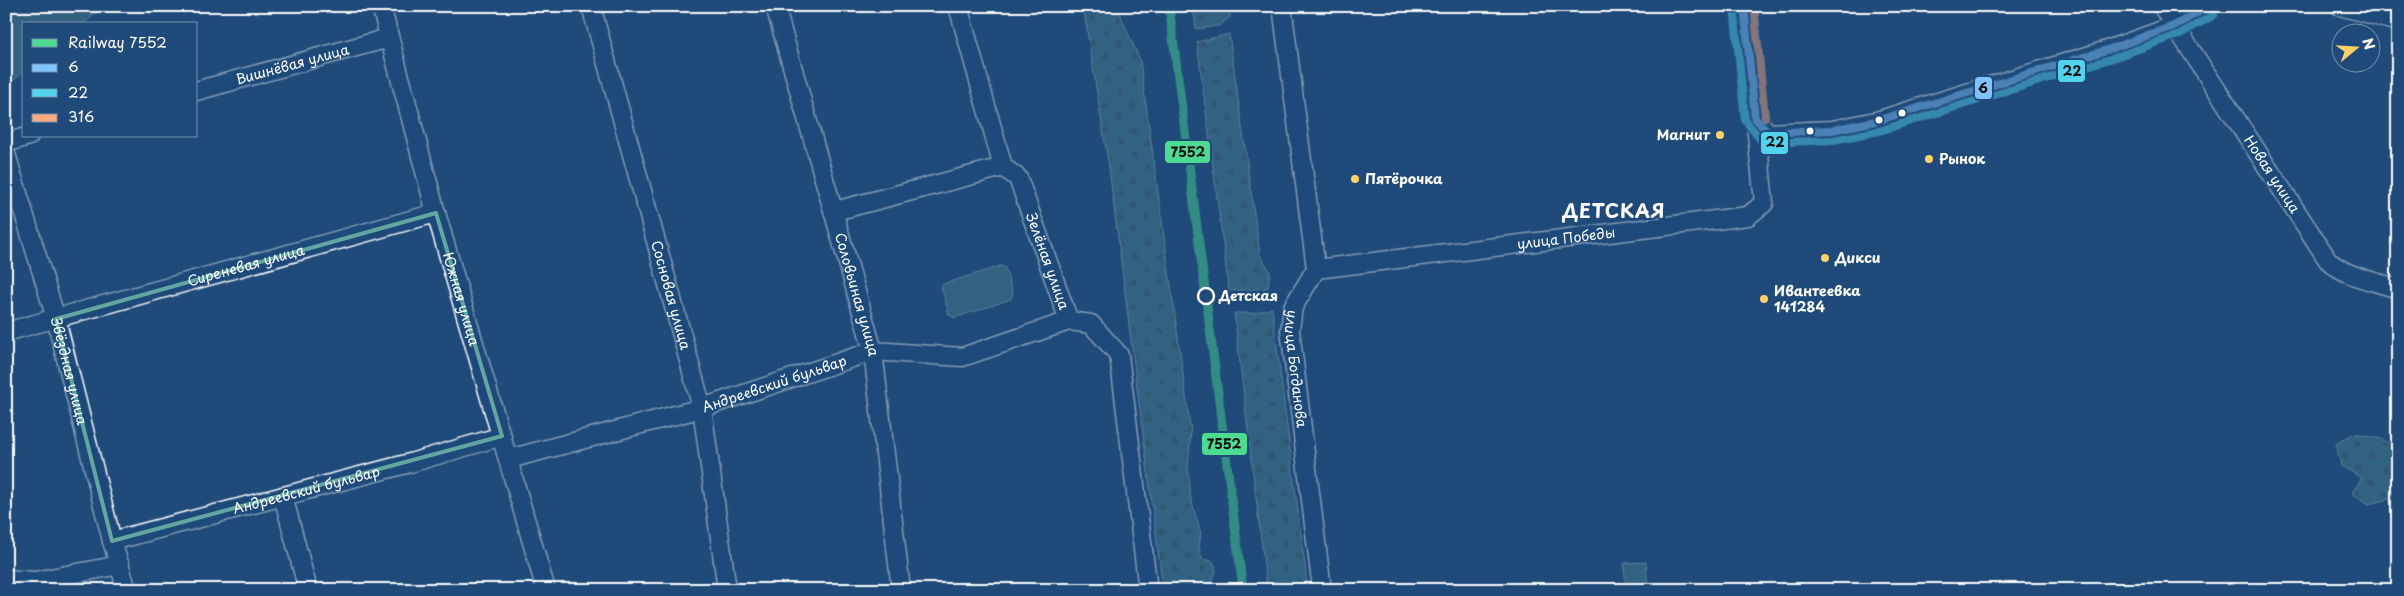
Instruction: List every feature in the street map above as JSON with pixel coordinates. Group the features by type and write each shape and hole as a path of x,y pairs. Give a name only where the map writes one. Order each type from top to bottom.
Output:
{"street":[{"name":"Южная улица","path":"380,6 436,214 546,590"},
{"name":"Сосновая улица","path":"591,6 702,408 727,590"},
{"name":"Соловьиная улица","path":"775,6 874,351 901,590"},
{"name":"Зелёная улица","path":"958,6 1003,167 1018,178 1069,322 1091,324 1118,356 1148,590"},
{"path":"1282,6 1316,269"},
{"name":"улица Победы","path":"1316,269 1748,216 1764,203 1744,6"},
{"name":"Новая улица","path":"2162,6 2328,260 2335,268 2398,289"},
{"path":"1755,118 1768,133 1853,126 2110,49 2174,26 2210,6"},
{"path":"2340,6 2398,22"},
{"name":"Вишнёвая улица","path":"198,90 389,38"},
{"path":"6,142 22,138"},
{"name":"Звёздная улица","path":"6,154 56,319 112,541 127,590"},
{"path":"835,211 1003,167"},
{"name":"Сиреневая улица","path":"6,332 436,214"},
{"name":"улица Богданова","path":"1316,269 1293,307 1290,330 1322,590"},
{"name":"Андреевский бульвар","path":"509,459 702,408 874,351 962,357 1069,322"},
{"name":"Андреевский бульвар","path":"112,541 502,436"},
{"path":"283,496 308,590"},
{"path":"6,579 35,581 120,565"}],"highlighted area":[{"path":"436,213 502,436 112,541 56,319"}],"green space":[{"path":"6,6 104,6 85,22 22,22 22,74 6,86"},
{"path":"1083,6 1118,6 1140,61 1191,432 1188,466 1191,500 1201,533 1199,547 1202,559 1213,561 1216,570 1210,590 1163,590 1109,168"},
{"path":"1193,6 1230,6 1230,17 1219,26 1196,29"},
{"path":"1229,34 1260,255 1270,271 1268,288 1229,291 1197,42"},
{"path":"1001,266 1005,268 1013,294 1011,299 954,318 949,314 941,287 943,284"},
{"path":"1272,308 1308,590 1270,590 1266,582 1234,313 1254,313"},
{"path":"2354,433 2381,439 2398,448 2398,497 2369,504 2352,493 2362,478 2341,466 2336,444"},
{"path":"1646,562 1648,590 1626,590 1624,563"}],"rail line":[{"name":"7552","path":"1169,6 1243,590"}],"transit line":[{"name":"6","path":"1744,6 1755,118"},
{"name":"316","path":"1754,6 1765,117"},
{"name":"6","path":"1755,118 1768,133 1832,130 1876,121 2110,49 2174,26 2209,6"},
{"name":"22","path":"1734,7 1745,120 1761,140 1767,143 1833,140 1879,131 2113,58 2178,35 2214,15"}],"place":[{"name":"Магнит","path":"1720,135"},
{"name":"Рынок","path":"1929,159"},
{"name":"Пятёрочка","path":"1355,179"},
{"name":"Дикси","path":"1825,258"},
{"name":"Детская","path":"1206,296"},
{"name":"Ивантеевка 141284","path":"1764,299"}],"district":[{"name":"ДЕТСКАЯ","path":"1614,211"}]}
